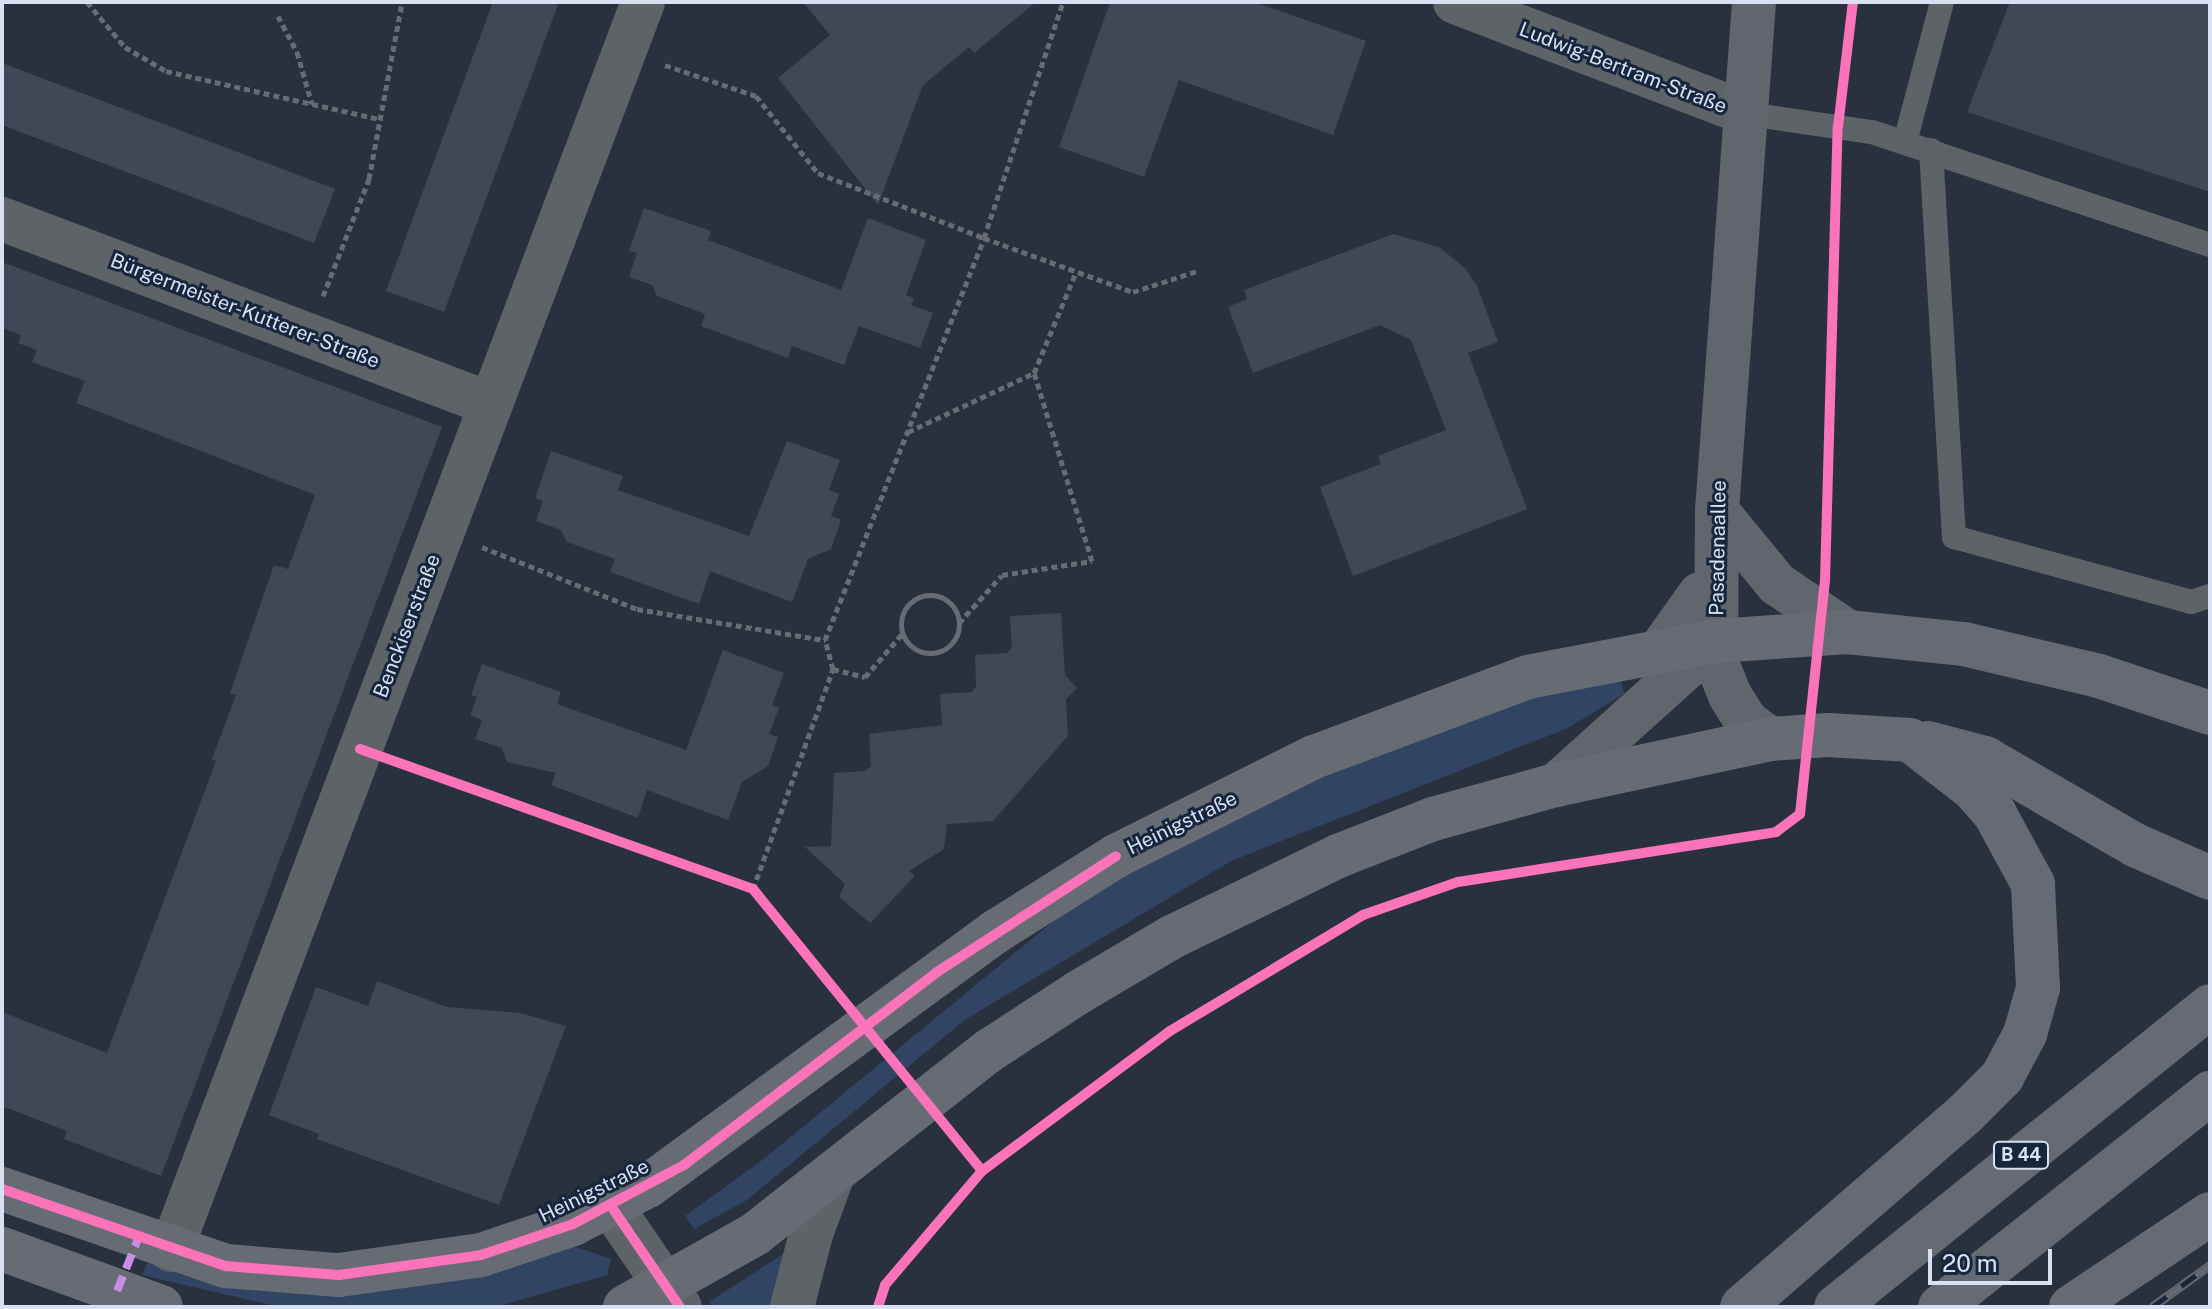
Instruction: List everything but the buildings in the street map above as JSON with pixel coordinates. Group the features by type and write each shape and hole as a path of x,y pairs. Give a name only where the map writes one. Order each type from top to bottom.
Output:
{"highway":[{"path":"1848,632 1964,644 2201,704"},
{"path":"1910,740 1985,758 2135,845 2210,878"},
{"path":"1742,1307 1964,1115 2002,1077 2025,1034 2038,988 2033,884 1995,814 1972,788 1910,740"},
{"name":"B 44","path":"1836,1307 2210,1006"},
{"path":"1940,1307 2210,1093"},
{"path":"2071,1307 2210,1214"}],"main road":[{"name":"Pasadenaallee","path":"1716,641 1717,511 1741,113 1740,2"},
{"name":"Pasadenaallee","path":"1716,641 1703,623 1700,594 1741,113 1754,2"},
{"path":"1717,511 1777,584 1848,632"},
{"path":"1660,650 1700,594"},
{"name":"Heinigstraße","path":"2,1189 171,1250 272,1273 394,1270 481,1255 611,1206 684,1165 937,972 1116,856 1328,752 1528,677 1716,641 1848,632"},
{"path":"1716,641 1719,668 1731,697 1746,721 1770,739"},
{"path":"1556,785 1716,641"},
{"path":"648,1302 755,1234 987,1052 1172,937 1338,856 1433,819 1556,785 1770,739 1858,735 1910,740"},
{"path":"2,1249 157,1307"}],"street":[{"name":"Benckiserstraße","path":"171,1250 443,531 488,403 643,2"},
{"name":"Ludwig-Bertram-Straße","path":"1455,2 1741,113"},
{"name":"Bürgermeister-Kutterer-Straße","path":"2,219 488,403"},
{"path":"792,1307 833,1174"},
{"path":"611,1206 648,1302"}],"lane":[{"path":"1905,142 1942,2"},
{"path":"1741,113 1872,132 2210,245"},
{"path":"1931,150 1954,537 2191,602 2210,596"}],"path":[{"path":"87,2 125,47 166,71 379,119"},
{"path":"308,334 369,179 402,2"},
{"path":"753,889 833,669 825,640 984,238 1063,2"},
{"path":"278,16 297,52 312,105"},
{"path":"625,51 756,96 818,173 984,238 1133,292 1197,271"},
{"path":"959,623 952,605 924,595 902,614 902,634 913,648 931,653 954,640 959,623 1002,575 1092,561 1034,373 1076,272"},
{"path":"908,432 1034,373"},
{"path":"443,531 637,609 825,640"},
{"path":"833,669 865,677 902,634"}],"shaded area":[{"path":"1620,677 1624,694 1568,728 1231,861 966,1019 747,1200 694,1229 685,1216 765,1158 1072,906 1150,858 1322,774 1503,705"},
{"path":"576,1247 611,1259 607,1275 495,1307 280,1307 142,1275 150,1258"},
{"path":"789,1250 778,1307 712,1307 709,1302"}],"railway":[{"path":"2152,1307 2210,1265"}],"marked path":[{"path":"117,1291 138,1239"}],"cycle path":[{"path":"878,1307 885,1285 982,1171 1170,1031 1363,915 1458,882 1776,832 1800,814 1825,580 1838,127 1853,2"},
{"path":"360,749 753,889 982,1171"},
{"path":"2,1189 226,1266 339,1275 481,1255 573,1224 684,1165 937,972 1116,856"},
{"path":"611,1206 680,1307"}]}
